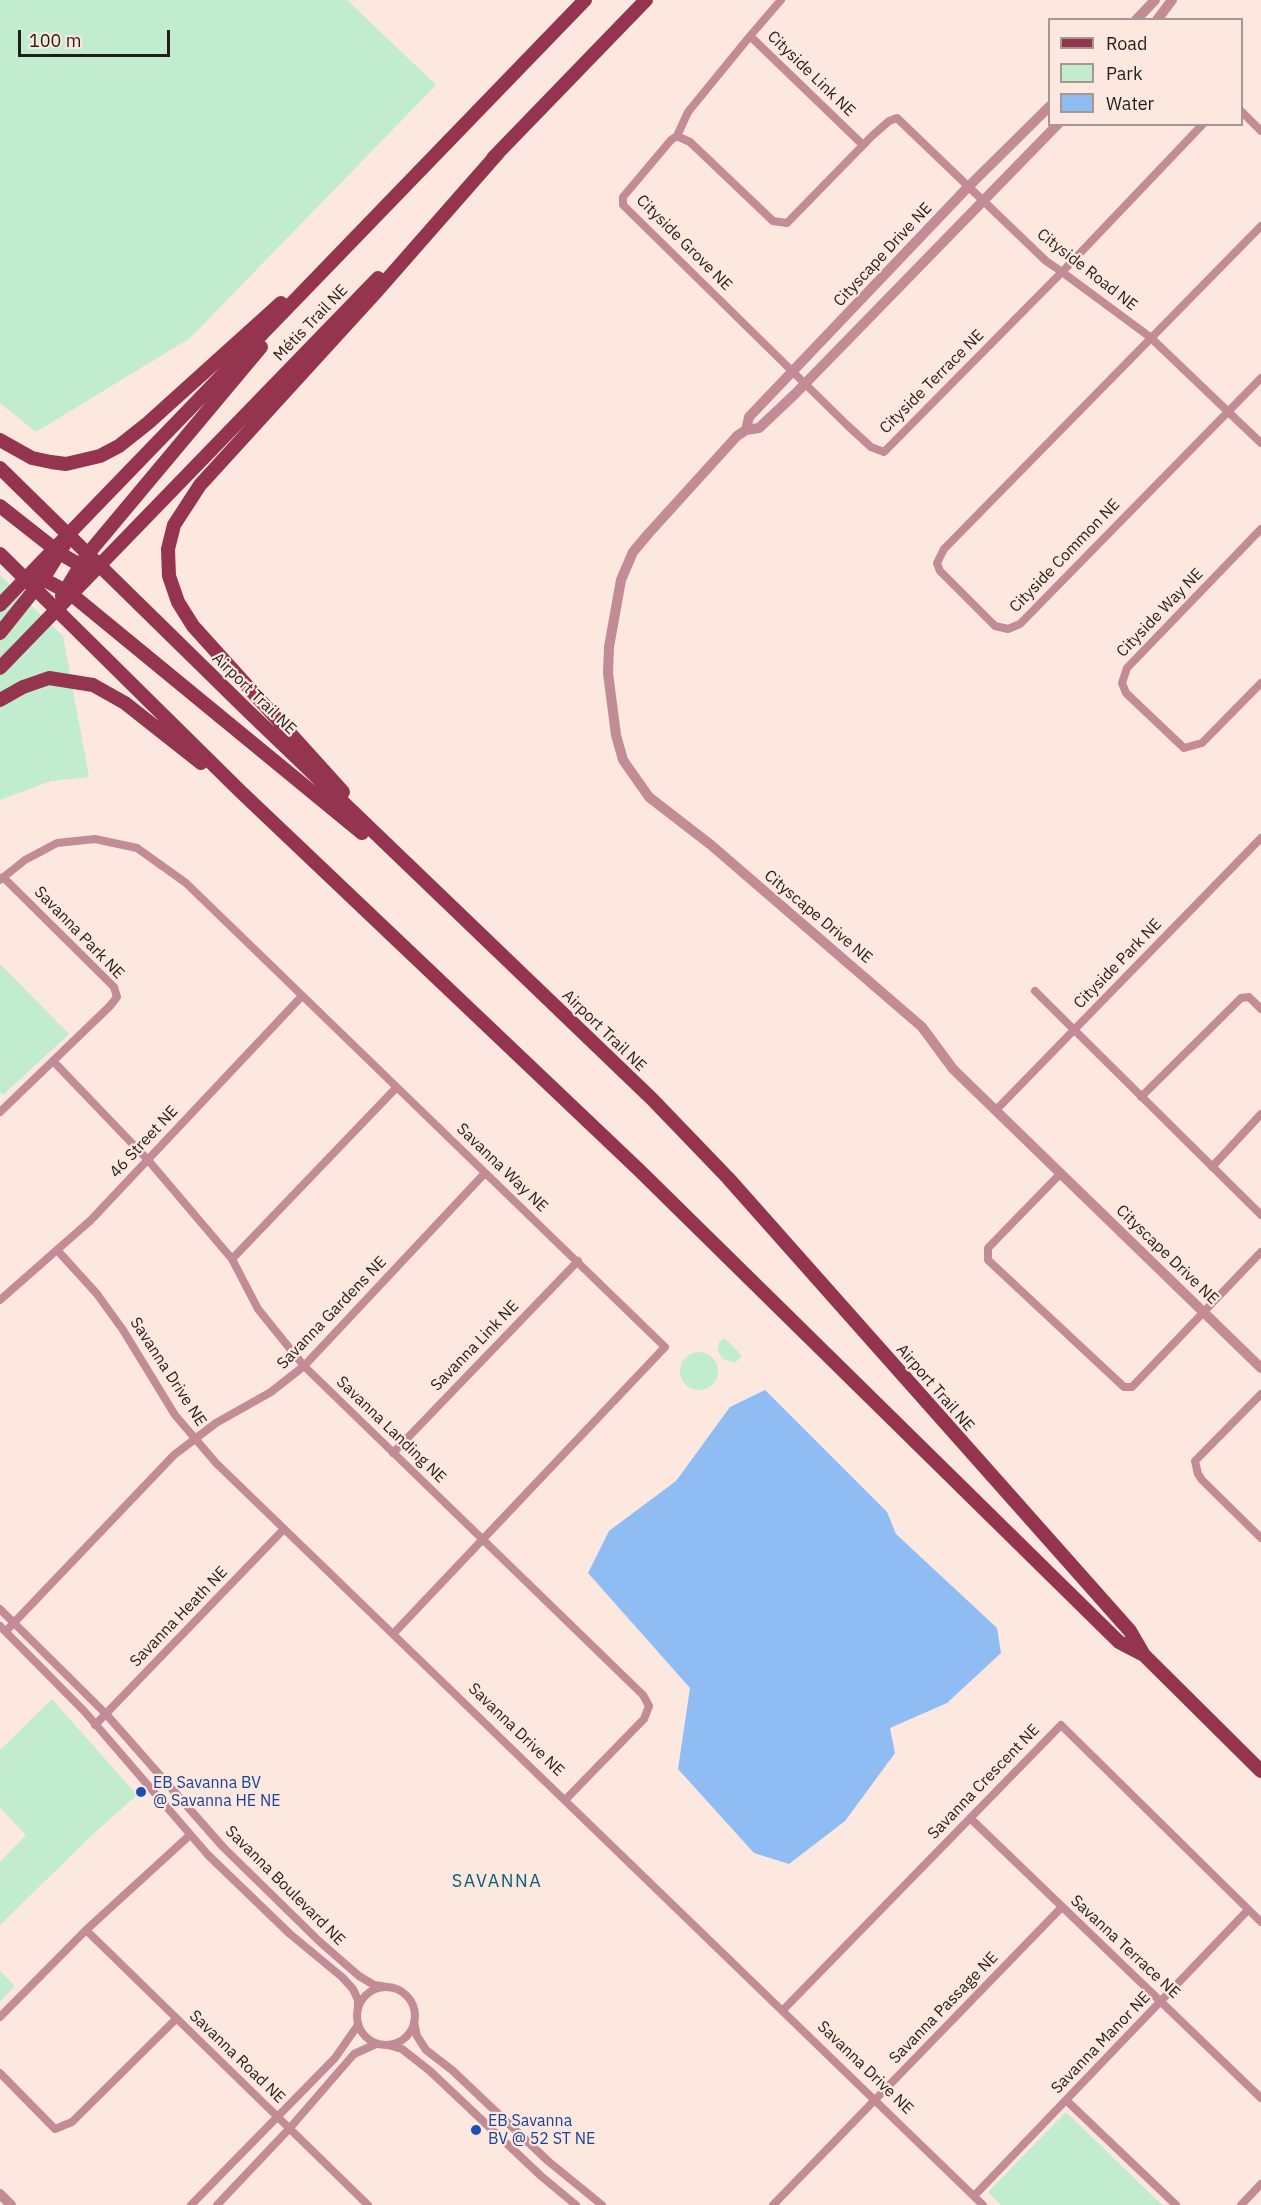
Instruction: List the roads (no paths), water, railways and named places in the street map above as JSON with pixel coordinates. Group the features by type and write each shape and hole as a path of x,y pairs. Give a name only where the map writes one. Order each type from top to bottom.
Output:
{"main road":[{"name":"Métis Trail NE","path":"67,535 585,0"},
{"name":"Métis Trail NE","path":"0,668 56,611 68,592 98,566 646,0"},
{"path":"438,895 193,626 178,602 169,576 168,549 174,525 200,485 377,291 499,152"},
{"path":"0,440 32,458 66,464 100,456 119,446 369,224"},
{"path":"68,592 83,560 241,372 306,289"},
{"name":"Airport Trail NE","path":"0,468 67,535 83,560 98,566 652,1099 728,1178 1130,1631 1144,1655 1261,1771"},
{"path":"0,506 57,551 83,560"},
{"path":"0,633 39,584 67,535"},
{"path":"0,605 57,551"},
{"name":"Airport Trail NE","path":"0,554 26,579 39,584 56,611 240,791 648,1178 1119,1642 1144,1655"},
{"path":"39,584 68,592 438,895"},
{"path":"0,700 23,687 49,678 93,686 124,703 159,732 240,791"}],"street":[{"path":"750,36 781,0"},
{"path":"1138,18 1155,0"},
{"path":"1159,18 1173,0"},
{"name":"Cityside Link NE","path":"677,136 688,112 750,36 863,145"},
{"name":"Cityscape Drive NE","path":"746,430 749,417 968,187 1048,108"},
{"path":"1243,113 1261,131"},
{"name":"Cityside Road NE","path":"863,145 884,124 897,118 984,203 1062,272 1150,337 1261,443"},
{"name":"Cityscape Drive NE","path":"1056,126 984,203 759,428 746,430 737,436 633,552 621,580 611,630 608,673 616,735 623,760 649,797 711,845 914,1019 953,1069 1261,1368"},
{"path":"1062,272 1201,126"},
{"path":"677,136 690,142 773,221 781,224 791,220 863,145"},
{"name":"Cityside Grove NE","path":"677,136 671,140 623,197 623,205 792,373"},
{"name":"Cityside Common NE","path":"1261,226 939,555 940,571 995,626 1008,629 1020,624 1261,378"},
{"name":"Cityside Terrace NE","path":"792,373 871,447 884,452 1062,272"},
{"name":"Cityside Way NE","path":"1261,529 1127,668 1122,683 1126,693 1184,748 1202,743 1261,683"},
{"name":"Cityside Park NE","path":"996,1110 1261,838"},
{"name":"Savanna Way NE","path":"2,878 25,860 57,843 95,839 137,848 186,883 396,1089 578,1261 665,1347 394,1633"},
{"name":"Savanna Park NE","path":"0,1112 54,1062 117,997 114,987 2,878"},
{"path":"1035,991 1261,1215"},
{"name":"46 Street NE","path":"0,1300 58,1251 148,1160 302,996"},
{"path":"1141,1097 1241,999 1249,997 1261,1009"},
{"name":"Savanna Landing NE","path":"54,1062 148,1160 232,1259 258,1309 304,1366 643,1695 649,1706 644,1719 566,1799"},
{"path":"232,1259 396,1089"},
{"path":"1212,1167 1261,1114"},
{"name":"Savanna Gardens NE","path":"3,1628 14,1622 174,1455 233,1412 271,1392 304,1366 485,1173"},
{"path":"1061,1173 988,1248 988,1260 1124,1387 1132,1387 1261,1252"},
{"name":"Savanna Drive NE","path":"58,1251 110,1312 159,1391 193,1439 983,2205"},
{"name":"Savanna Link NE","path":"393,1452 578,1261"},
{"path":"1261,1394 1198,1457 1195,1467 1202,1480 1261,1538"},
{"name":"Savanna Heath NE","path":"95,1725 284,1529"},
{"name":"Savanna Boulevard NE","path":"0,1609 106,1714 223,1847 320,1942 359,1976 374,1985 387,1987"},
{"name":"Savanna Boulevard NE","path":"3,1628 95,1725 190,1835 290,1934 342,1977 353,1989 358,2000 357,2009"},
{"name":"Savanna Crescent NE","path":"783,2010 1060,1725 1261,1922"},
{"name":"Savanna Terrace NE","path":"970,1818 1261,2098"},
{"path":"0,2018 86,1930 190,1835"},
{"name":"Savanna Passage NE","path":"773,2205 1061,1908"},
{"name":"Savanna Manor NE","path":"974,2196 1248,1910"},
{"name":"Savanna Road NE","path":"86,1930 368,2205"},
{"path":"576,2205 541,2176 430,2071 402,2049 376,2044 364,2036 358,2025 357,2009 365,1995 387,1987 396,1989 411,2002 417,2036 426,2050 452,2070 592,2202 602,2205"},
{"path":"0,2073 55,2129 72,2122 176,2019"},
{"path":"388,2045 402,2041 412,2029 414,2022"},
{"path":"191,2205 335,2058 358,2025"},
{"path":"217,2205 289,2129 354,2054 376,2044"},
{"path":"1067,2101 1176,2205"},
{"path":"1241,2205 1261,2184"},
{"path":"0,2194 11,2205"}],"water":[{"path":"765,1390 887,1512 896,1534 997,1628 1001,1653 947,1703 890,1728 895,1753 845,1821 789,1864 754,1853 678,1769 690,1688 588,1573 609,1531 676,1481 730,1407"}],"place":[{"name":"EB Savanna BV @ Savanna HE NE","path":"141,1792"},
{"name":"EB Savanna BV @ 52 ST NE","path":"476,2130"}],"district":[{"name":"SAVANNA","path":"497,1882"}]}
